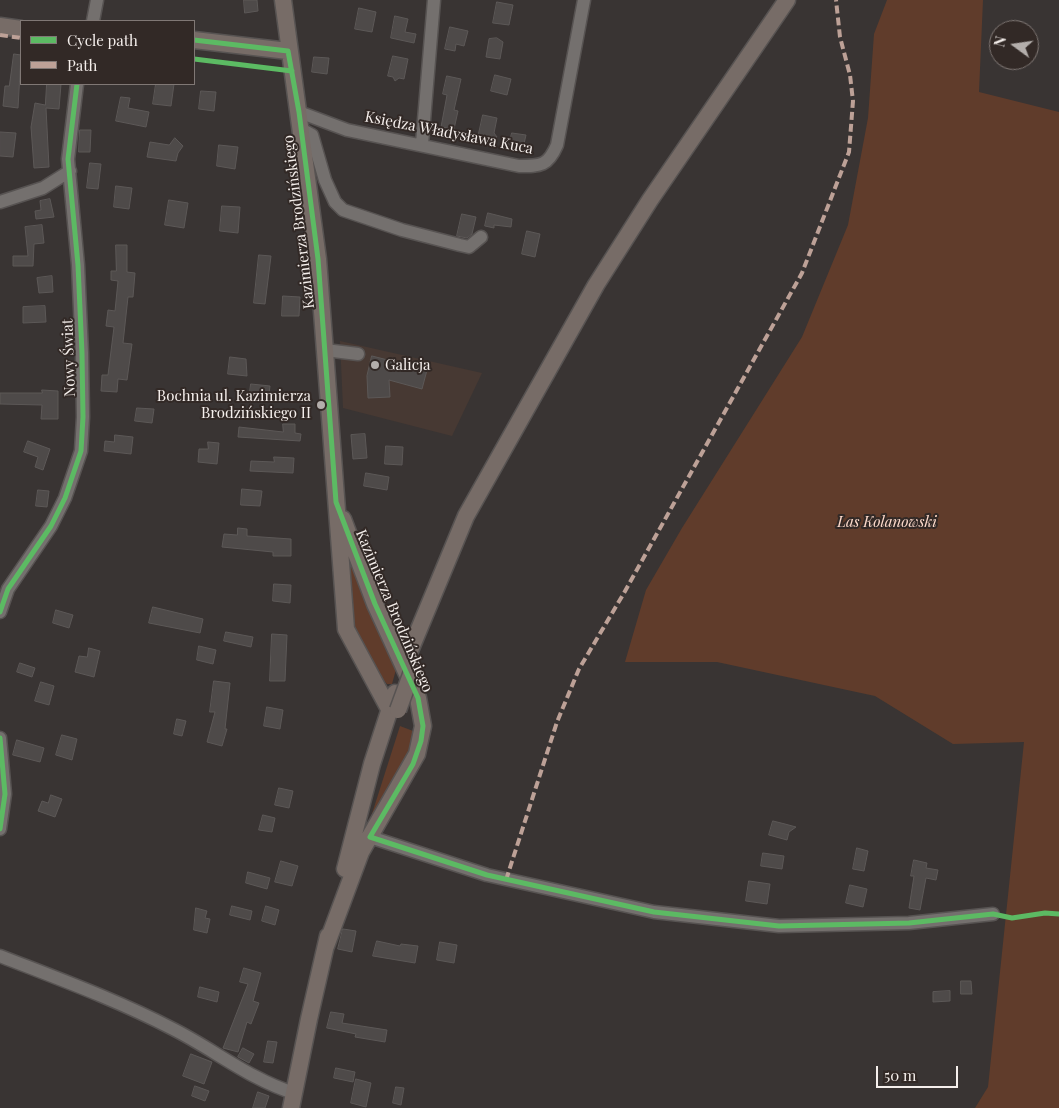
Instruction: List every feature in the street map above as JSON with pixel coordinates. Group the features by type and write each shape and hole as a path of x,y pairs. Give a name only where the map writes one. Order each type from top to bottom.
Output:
{"main road":[{"name":"Kazimierza Brodzińskiego","path":"283,0 288,51 299,112 318,260 346,629 394,710"},
{"path":"394,710 395,693 520,423 596,285 650,200 786,0"},
{"path":"0,26 20,29"},
{"path":"195,40 288,51"},
{"name":"Kazimierza Brodzińskiego","path":"336,502 368,587 418,698 422,718 421,742 417,754 363,836"},
{"path":"293,1101 326,946 359,858 394,710 410,664"}],"street":[{"path":"93,20 97,0"},
{"path":"422,144 434,0"},
{"name":"Księdza Władysława Kuca","path":"299,112 348,130 422,144 519,166 540,166 551,158 556,145 584,0"},
{"name":"Nowy Świat","path":"0,612 12,581 51,526 62,505 80,451 83,417 82,353 78,265 68,159 77,85"},
{"path":"301,129 312,136 325,180 335,202 342,210 402,230 460,245 469,246 481,237"},
{"path":"0,202 42,188 70,171"},
{"path":"325,350 358,354"},
{"path":"0,738 5,794 0,829"},
{"path":"363,836 487,875 654,912 779,926 909,923 993,914"},
{"path":"0,956 122,1004 202,1045 266,1082 293,1101"}],"shaded area":[{"path":"340,341 482,373 452,436 343,408"}],"green space":[{"name":"Las Kolanowski","path":"887,0 983,0 979,92 1059,112 1059,1108 975,1108 988,1087 1024,742 953,744 875,696 717,662 625,662 646,590 682,528 802,337 848,225 868,118 874,34"},
{"path":"345,544 376,625 397,666 392,684 387,684 379,675 353,626"},
{"path":"400,726 413,731 413,746 362,845"}],"building":[{"path":"244,0 257,0 258,11 245,13"},
{"path":"497,2 513,5 509,25 493,23"},
{"path":"359,8 376,12 372,32 355,29"},
{"path":"395,16 408,19 405,32 416,34 414,43 391,38"},
{"path":"450,27 468,31 464,46 456,44 455,51 445,49"},
{"path":"497,38 503,42 500,59 486,57 489,39"},
{"path":"14,54 20,55 18,108 3,106 5,86 9,86"},
{"path":"393,56 408,59 404,79 399,78 395,81 393,77 388,76"},
{"path":"314,57 329,58 327,74 312,72"},
{"path":"495,75 511,79 507,95 491,91"},
{"path":"447,76 461,79 454,110 458,111 454,129 441,127 447,95 443,94"},
{"path":"47,85 61,85 59,109 46,108 49,167 34,168 31,127 35,103 45,105"},
{"path":"156,85 174,85 171,106 153,104"},
{"path":"201,91 216,92 214,111 199,109"},
{"path":"121,97 130,98 128,108 149,112 146,127 116,121"},
{"path":"483,115 497,118 494,133 497,137 491,140 478,138"},
{"path":"80,130 91,130 90,152 79,152"},
{"path":"0,132 16,133 13,157 0,156"},
{"path":"512,133 526,135 523,148 509,145"},
{"path":"175,138 183,146 178,153 176,161 147,157 150,142 169,145"},
{"path":"219,145 238,147 235,169 217,166"},
{"path":"90,163 101,164 98,189 87,188"},
{"path":"116,186 132,188 129,209 114,207"},
{"path":"50,199 54,217 36,219 35,211 41,210 40,201"},
{"path":"169,200 188,203 184,228 165,225"},
{"path":"222,206 240,207 238,233 220,231"},
{"path":"488,213 512,219 511,227 494,225 494,228 485,226"},
{"path":"462,214 476,217 472,234 467,238 457,236"},
{"path":"42,225 44,243 34,244 33,266 13,266 13,256 28,256 25,227"},
{"path":"527,231 540,234 535,257 522,254"},
{"path":"116,245 127,245 127,272 135,273 133,297 128,297 123,343 132,344 127,380 118,379 117,392 101,391 102,375 108,375 114,327 106,326 108,310 115,311 118,281 111,280 111,271 116,271"},
{"path":"259,255 271,256 265,304 254,303"},
{"path":"52,276 53,292 39,293 37,278"},
{"path":"283,296 300,297 299,316 282,316"},
{"path":"45,306 46,322 23,323 23,307"},
{"path":"372,356 427,370 422,389 389,380 390,397 368,398 367,376"},
{"path":"230,357 246,359 247,376 228,374"},
{"path":"251,384 270,386 268,402 249,400"},
{"path":"42,390 58,391 58,419 41,419 42,405 0,404 0,393 42,393"},
{"path":"137,408 154,409 152,423 135,421"},
{"path":"283,424 295,424 295,433 301,434 300,441 238,437 239,427 283,432"},
{"path":"365,434 367,458 353,459 351,435"},
{"path":"115,435 133,437 131,454 104,451 105,441 114,442"},
{"path":"28,441 50,449 43,470 35,467 38,457 24,452"},
{"path":"208,442 219,443 217,464 198,462 199,449 208,449"},
{"path":"386,446 403,447 402,465 385,464"},
{"path":"274,457 294,458 293,473 250,471 251,461 274,462"},
{"path":"366,473 389,477 387,490 364,486"},
{"path":"242,489 262,491 260,506 241,505"},
{"path":"38,490 49,491 47,507 36,506"},
{"path":"238,528 247,529 247,536 291,539 291,556 273,556 273,552 222,547 224,534 237,535"},
{"path":"274,584 291,585 290,603 273,601"},
{"path":"153,607 203,619 200,633 149,623"},
{"path":"56,610 73,615 69,628 53,623"},
{"path":"226,632 253,637 251,647 224,641"},
{"path":"272,634 287,635 285,681 270,681"},
{"path":"199,646 216,650 213,664 197,660"},
{"path":"89,648 100,651 94,677 75,672 79,656 87,657"},
{"path":"20,663 35,668 32,677 17,672"},
{"path":"214,681 230,683 225,729 227,729 222,746 207,742 215,712 210,712"},
{"path":"41,682 54,686 49,705 35,701"},
{"path":"267,707 283,710 280,729 264,726"},
{"path":"177,719 186,721 182,736 174,734"},
{"path":"62,735 77,739 72,760 56,755"},
{"path":"17,740 44,748 40,762 13,755"},
{"path":"279,788 293,791 289,808 275,805"},
{"path":"51,795 62,799 55,817 38,811 42,801 48,803"},
{"path":"263,815 275,818 272,832 259,830"},
{"path":"773,821 796,827 789,832 787,840 769,835"},
{"path":"857,848 868,851 864,871 853,869"},
{"path":"763,853 784,856 782,869 761,866"},
{"path":"914,860 927,863 926,868 938,870 936,880 926,878 920,910 909,908 914,876 911,876"},
{"path":"281,861 298,866 292,886 275,882"},
{"path":"248,872 270,878 267,889 246,883"},
{"path":"749,881 770,884 767,904 746,901"},
{"path":"850,885 867,889 863,907 846,903"},
{"path":"232,906 252,911 250,920 230,915"},
{"path":"266,906 279,910 275,925 262,921"},
{"path":"196,908 207,911 205,918 210,919 207,933 194,930"},
{"path":"343,929 356,931 352,952 338,949"},
{"path":"377,941 400,946 401,944 418,946 415,963 373,956"},
{"path":"440,942 457,945 454,963 437,960"},
{"path":"244,968 261,973 253,1001 259,1003 251,1024 247,1022 238,1052 223,1048 248,984 240,982"},
{"path":"961,981 971,981 972,994 961,994"},
{"path":"200,987 219,992 217,1002 198,997"},
{"path":"950,991 950,1001 933,1002 933,992"},
{"path":"331,1012 344,1014 342,1023 387,1030 385,1042 355,1037 356,1034 327,1028"},
{"path":"268,1041 277,1042 273,1063 264,1062"},
{"path":"243,1048 254,1054 249,1063 238,1057"},
{"path":"191,1054 212,1062 204,1084 183,1076"},
{"path":"336,1068 355,1072 353,1082 334,1078"},
{"path":"356,1079 371,1083 366,1107 351,1103"},
{"path":"195,1086 209,1091 205,1101 192,1096"},
{"path":"396,1087 404,1088 401,1105 393,1103"},
{"path":"258,1092 269,1096 265,1108 253,1108"}],"marked path":[{"path":"506,880 557,722 579,669 624,593 802,273 849,152 853,101 850,75 840,37 836,0"},
{"path":"0,35 20,38"}],"cycle path":[{"path":"195,40 288,51 299,112 318,259 336,502 375,604 418,698 423,726 421,741 413,764 370,837 487,875 654,912 779,926 909,923 993,914 1012,918 1045,913 1059,914"},
{"path":"195,59 292,71"},
{"path":"0,612 8,589 51,526 65,498 81,451 83,417 82,353 78,265 68,159 77,85"},
{"path":"0,738 5,794 0,829"}],"place":[{"name":"Galicja","path":"375,365"},
{"name":"Bochnia ul. Kazimierza Brodzińskiego II","path":"321,405"}]}
